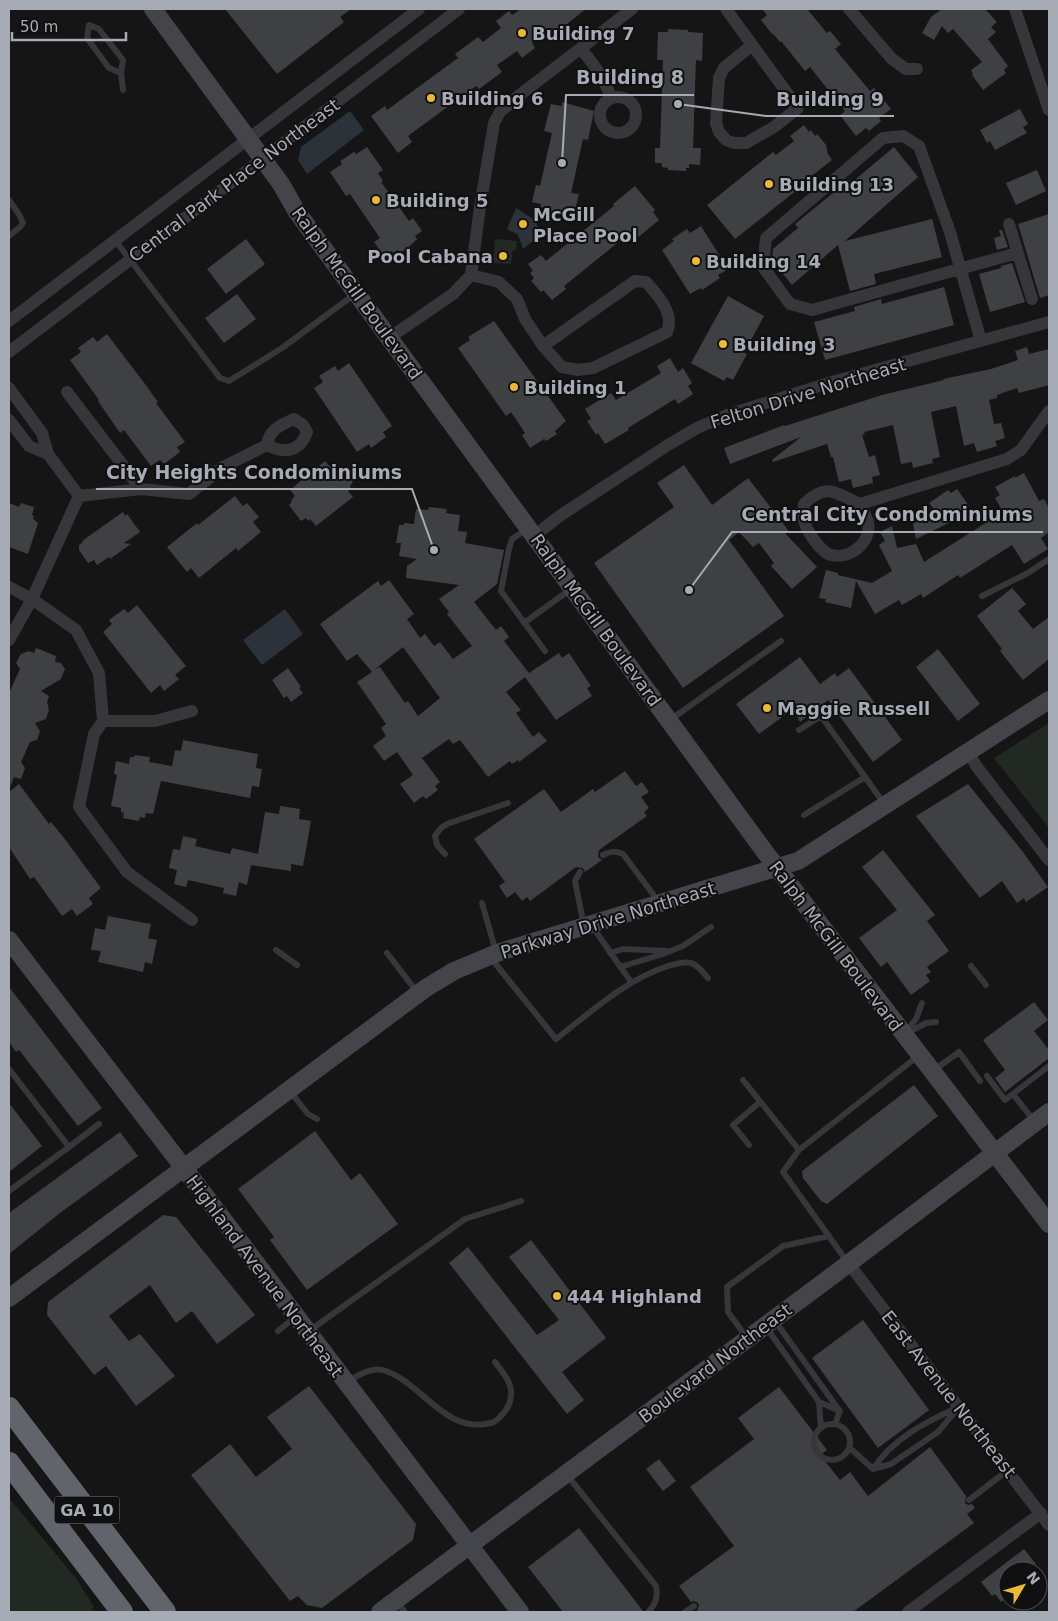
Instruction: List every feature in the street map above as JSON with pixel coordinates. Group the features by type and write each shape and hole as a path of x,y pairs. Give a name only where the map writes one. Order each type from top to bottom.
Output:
{"highway":[{"name":"GA 10","path":"9,1408 165,1612"},
{"name":"GA 10","path":"9,1464 122,1612"}],"main road":[{"name":"Ralph McGill Boulevard","path":"153,9 281,184 297,212 777,868 1049,1224"},
{"name":"Parkway Drive Northeast","path":"9,1298 418,993 454,970 493,955 798,861 1049,700"},
{"name":"Highland Avenue Northeast","path":"9,940 520,1612"},
{"name":"Boulevard Northeast","path":"380,1612 400,1606 469,1546 849,1264 1049,1112"}],"street":[{"name":"Central Park Place Northeast","path":"9,321 247,138 419,9"},
{"name":"Central Park Place Northeast","path":"9,352 459,9"},
{"path":"389,338 453,294 471,275 494,123 500,112 632,9"},
{"path":"726,9 798,108 761,135 746,143 734,144 726,140 719,132 716,123 719,78 724,68 752,45"},
{"path":"849,9 892,60 906,69 917,70"},
{"path":"1015,9 1049,110"},
{"path":"581,49 596,66 607,85 610,98"},
{"path":"981,341 962,269 919,146 903,136 884,138 766,238 763,267 790,304 812,310 962,269 1017,253"},
{"path":"1008,224 1032,299"},
{"path":"471,275 499,282 517,299 525,319 543,346 562,366 578,370 593,368 667,332 670,325 668,315 662,302 646,282 635,281 543,346"},
{"name":"Felton Drive Northeast","path":"531,532 561,515 668,445 697,428 727,415 832,382 1049,322"},
{"path":"9,388 42,433 48,454 79,496"},
{"path":"67,392 141,489"},
{"path":"860,504 868,523 866,538 859,548 845,556 831,555 818,546 803,519 804,504 814,495 821,491 835,492 860,504 1007,458 1021,450 1049,411"},
{"path":"9,420 29,446 48,454"},
{"path":"79,496 141,489 189,494 223,467 267,445"},
{"path":"9,640 32,599 79,496"},
{"path":"9,588 32,599 76,630 99,673 103,721 94,734 79,807 127,872 192,920"},
{"path":"103,721 155,721 192,711"},
{"path":"968,752 977,767 1049,860"},
{"name":"East Avenue Northeast","path":"849,1264 1049,1525"},
{"path":"908,1612 1041,1513"}],"lane":[{"path":"121,73 110,68 87,38 89,25 100,29 123,60 121,73 123,90"},
{"path":"9,200 23,223 9,236"},
{"path":"115,240 214,371 220,378 230,381 282,348 356,293"},
{"path":"531,532 512,539 501,591 546,651"},
{"path":"982,596 1028,574 1049,559"},
{"path":"524,623 572,588"},
{"path":"669,720 781,641"},
{"path":"798,730 821,716 886,806"},
{"path":"804,816 865,777"},
{"path":"445,854 437,845 435,836 441,828 447,824 508,803"},
{"path":"603,855 611,851 623,854 660,904"},
{"path":"580,872 575,881 588,926 631,982"},
{"path":"482,903 493,955 556,1039 631,982 663,968 687,962 698,967 708,978"},
{"path":"620,967 673,950 691,941 711,927"},
{"path":"610,953 623,949 673,950"},
{"path":"276,950 297,965"},
{"path":"387,953 418,993"},
{"path":"971,966 986,985"},
{"path":"904,1034 916,1019 922,1003"},
{"path":"904,1034 926,1023 936,1022"},
{"path":"932,1072 958,1052 980,1081"},
{"path":"849,1264 783,1172 799,1150 919,1056"},
{"path":"987,1076 1005,1100 1049,1066"},
{"path":"9,1069 69,1147"},
{"path":"743,1080 799,1150"},
{"path":"289,1090 308,1114 317,1119"},
{"path":"1013,1094 1035,1123"},
{"path":"749,1145 734,1125 760,1102"},
{"path":"9,1191 98,1124"},
{"path":"308,1332 465,1219 521,1201"},
{"path":"747,1339 728,1312 726,1287 783,1246 828,1236"},
{"path":"278,1331 296,1316"},
{"path":"770,1323 819,1402 821,1428 815,1438 816,1450 825,1459 831,1461 842,1458 850,1448"},
{"path":"770,1323 840,1411"},
{"path":"346,1383 375,1369 387,1371 406,1383 445,1414 463,1423 476,1426 494,1423 506,1410 512,1394 506,1376 495,1362"},
{"path":"819,1402 840,1411"},
{"path":"873,1469 882,1454 928,1420 959,1407"},
{"path":"873,1469 891,1464 938,1432 959,1407"},
{"path":"835,1424 840,1411"},
{"path":"821,1428 835,1424 846,1430 849,1436 850,1448 873,1469"},
{"path":"969,1500 1008,1470"},
{"path":"566,1474 656,1586 658,1595 655,1605 648,1612"},
{"path":"685,1612 694,1606"}],"shaded area":[{"path":"350,111 364,130 307,174 298,160 301,147"},
{"name":"McGill Place Pool","path":"516,208 535,220 541,235 523,249 518,235 507,229"},
{"name":"Pool Cabana","path":"495,239 517,241 516,250 513,250 511,264 493,263"},
{"path":"285,609 303,634 262,665 243,640"},
{"path":"1049,723 1049,828 994,758"},
{"path":"9,1498 76,1578 94,1607 91,1610 95,1612 9,1612"}],"building":[{"path":"225,9 351,9 340,17 344,22 277,74"},
{"name":"Building 6","path":"521,9 586,9 554,34 551,29 532,43 535,48 522,58 517,51 497,65 502,72 479,89 476,86 408,136 412,142 398,153 371,116 385,106 387,110 458,58 455,54 478,37 483,42 501,28 496,21 509,11 512,15"},
{"path":"762,9 807,9 827,33 830,31 841,44 835,49 870,91 874,88 891,109 879,118 881,121 869,131 866,128 856,136 840,115 845,111 810,67 805,71 761,20 767,15"},
{"path":"942,9 985,9 997,22 991,27 996,32 988,39 1008,66 1004,70 1006,73 983,90 972,75 971,70 982,62 953,29 948,33 942,26 934,40 922,33 931,17"},
{"path":"668,29 703,33 702,61 696,60 693,148 701,148 700,165 689,164 689,168 686,168 686,171 668,170 668,168 662,167 662,163 655,163 655,148 660,148 663,60 657,60 658,32 668,32"},
{"path":"562,102 594,111 588,140 583,139 571,193 579,194 575,210 566,208 566,211 561,210 560,214 546,210 546,208 540,207 541,204 532,202 536,185 540,186 552,133 544,131 551,104 562,106"},
{"path":"1020,109 1028,124 1023,127 1027,133 995,150 990,141 987,143 980,130"},
{"name":"Building 13","path":"804,125 809,132 811,130 815,136 817,134 826,145 832,160 735,239 707,205 773,152 776,155 794,141 790,136"},
{"name":"Building 5","path":"367,147 383,170 378,173 383,181 381,182 409,221 413,218 422,231 415,236 417,239 412,244 400,253 398,250 393,253 392,251 384,256 374,242 380,238 350,194 346,196 330,172 342,164 340,161 354,152 356,154"},
{"path":"894,147 918,177 845,241 932,219 942,257 874,274 876,284 850,291 838,245 792,285 772,260 773,249 798,228 795,224 849,180 851,183"},
{"path":"1037,170 1046,191 1016,205 1006,183"},
{"path":"635,186 655,210 653,212 659,220 636,239 631,232 564,286 566,289 552,300 543,290 541,292 531,281 534,278 530,273 533,271 528,264 541,255 546,261 614,206 613,204"},
{"path":"1049,214 1049,295 1040,298 1018,224"},
{"name":"Building 14","path":"701,226 728,269 718,275 720,278 702,290 701,288 690,294 662,250 674,241 672,239 687,229 690,233"},
{"path":"999,230 1002,230 1008,247 997,250 994,238 1001,236"},
{"path":"246,239 265,264 226,294 207,269"},
{"path":"1012,263 1025,302 990,312 979,274"},
{"path":"944,287 954,325 825,360 814,322 855,311 854,307 881,299 882,304"},
{"path":"237,294 256,319 224,343 205,318"},
{"name":"Building 3","path":"728,296 764,316 744,353 747,354 733,380 727,377 724,381 691,363"},
{"name":"Building 1","path":"494,321 566,421 555,431 557,434 546,441 544,439 530,448 522,435 525,433 511,412 506,416 458,348 470,340 468,337"},
{"path":"107,334 158,402 156,403 185,442 177,447 180,452 164,464 160,460 151,466 124,430 120,433 70,360 81,352 78,348 93,337 97,342"},
{"path":"1027,347 1029,354 1049,349 1049,385 1019,393 1017,388 989,400 994,424 1001,423 1005,438 995,441 997,446 977,452 974,443 964,446 956,406 931,412 940,457 932,459 933,463 913,468 912,462 901,464 893,425 864,432 865,434 862,435 869,457 875,455 880,475 872,477 873,483 853,488 851,479 839,482 833,457 831,457 827,444 773,462 772,460 801,437 730,464 724,448 784,425 882,395 991,369 1018,360 1015,351"},
{"path":"670,358 678,372 683,368 692,383 688,386 693,394 678,404 675,399 605,444 598,433 596,435 587,421 591,419 585,409 611,393 616,400 661,373 657,366"},
{"path":"349,363 392,426 383,432 386,437 371,448 369,444 357,452 314,388 323,382 319,376 335,366 338,371"},
{"path":"325,461 332,469 336,470 338,468 339,470 342,467 353,481 351,489 348,491 353,497 316,526 310,519 308,521 306,518 301,521 289,505 295,496 290,490"},
{"path":"684,465 712,505 748,478 788,530 785,533 817,567 792,589 771,566 774,563 759,543 753,547 739,532 729,540 784,616 683,688 594,563 674,507 657,483"},
{"path":"1024,473 1039,501 1044,499 1049,508 1049,532 1041,538 1048,549 1024,564 1012,545 960,578 958,575 923,598 921,594 902,605 899,600 875,614 856,581 851,608 825,602 826,599 819,598 826,570 838,573 838,575 872,583 892,571 879,545 885,541 880,532 892,526 897,548 916,544 924,562 1003,512 995,498 1000,495 995,487"},
{"path":"957,489 971,512 916,539 913,524 934,509 929,503 948,490 951,493"},
{"path":"235,496 243,506 247,503 259,517 253,522 261,532 238,551 236,548 199,578 191,568 187,572 167,547"},
{"path":"9,503 19,507 21,503 34,507 33,519 38,523 28,554 9,547"},
{"path":"429,507 447,509 446,513 460,515 458,531 467,532 465,543 504,550 497,584 474,602 496,630 501,626 509,637 504,641 529,673 559,653 562,658 569,653 591,686 587,688 592,696 556,720 525,677 506,692 521,710 516,713 533,737 539,732 547,741 519,762 518,760 512,764 510,761 488,777 460,740 453,744 449,739 422,758 440,782 435,786 438,790 426,799 423,796 414,803 400,784 413,775 397,752 384,761 373,746 386,736 381,728 386,724 357,682 372,672 357,654 347,661 320,624 378,581 381,586 389,580 414,614 407,619 420,638 425,634 434,646 440,642 453,659 472,646 447,614 449,612 439,599 459,585 406,578 407,566 417,559 399,556 401,543 396,543 399,525 404,525 404,523 414,524 416,509 428,510","holes":["403,647 440,698 418,716 408,701 405,703 380,667 374,670"]},
{"path":"123,512 125,516 127,514 140,532 124,543 131,544 110,559 109,557 97,565 94,560 88,563 79,550 79,545"},
{"path":"1012,588 1026,604 1018,611 1033,629 1049,617 1049,659 1023,680 1000,651 1002,649 977,616"},
{"path":"137,605 186,666 175,675 179,679 164,691 160,685 151,693 103,632 112,624 109,620 124,609 128,613"},
{"path":"36,648 56,656 55,662 61,663 65,669 61,679 41,691 49,696 47,702 49,710 46,719 35,723 40,731 37,740 30,742 21,762 25,768 21,779 14,777 9,790 9,693 20,669 16,663 21,654 29,651 34,653"},
{"path":"938,649 980,704 958,721 916,667"},
{"name":"Maggie Russell","path":"800,657 820,684 835,673 837,677 849,668 902,740 873,762 828,700 800,722 793,709 759,734 736,704"},
{"path":"288,668 303,693 291,702 287,696 284,698 272,680"},
{"path":"183,740 258,754 256,768 262,769 259,787 252,786 250,798 161,781 153,814 146,813 145,818 140,817 139,821 123,818 124,813 121,812 121,808 111,806 117,775 114,774 116,761 129,764 130,757 135,755 150,757 149,762 172,766 175,750 181,751"},
{"path":"625,771 636,786 642,782 649,792 641,797 649,808 644,812 647,816 599,850 598,857 602,860 585,872 583,868 576,867 530,901 527,897 522,901 515,892 507,898 499,886 505,882 474,839 544,789 561,812 593,789 595,792"},
{"path":"19,784 49,824 51,822 64,838 101,888 89,898 93,904 77,916 72,909 62,916 34,877 30,879 9,847 9,792"},
{"path":"968,784 1023,852 1048,887 1026,902 1024,898 1017,903 1002,881 980,898 916,816"},
{"path":"280,806 300,809 299,819 311,821 303,866 291,864 291,871 251,865 247,885 239,882 236,896 223,893 224,888 188,880 186,887 174,884 177,870 169,868 173,849 180,850 183,836 197,839 195,846 230,854 232,848 258,854 265,812 279,814"},
{"path":"883,850 935,915 927,921 949,951 927,967 931,972 926,975 930,981 911,995 887,962 881,967 859,938 897,910 862,867"},
{"path":"108,916 151,924 148,938 157,940 152,964 145,962 143,972 98,962 101,951 91,950 95,928 105,930"},
{"path":"9,987 102,1108 78,1126 19,1050 16,1052 9,1042"},
{"path":"1034,1002 1048,1020 1034,1031 1049,1050 1049,1058 1005,1092 995,1078 1005,1070 983,1040"},
{"path":"914,1085 938,1116 827,1204 821,1201 803,1178 802,1171"},
{"path":"9,1103 42,1146 9,1172"},
{"path":"315,1131 351,1180 360,1173 398,1224 307,1290 270,1240 274,1237 238,1189"},
{"path":"120,1132 138,1156 60,1213 9,1254 9,1213"},
{"path":"163,1215 176,1217 255,1315 217,1344 192,1311 176,1323 150,1285 109,1316 129,1341 140,1334 175,1376 136,1406 106,1366 94,1375 47,1315 48,1302"},
{"name":"444 Highland","path":"531,1240 606,1338 562,1372 584,1400 567,1414 449,1263 468,1247 537,1335 559,1320 509,1257"},
{"path":"863,1320 929,1410 878,1448 812,1358"},
{"path":"309,1386 416,1524 413,1540 322,1608 307,1605 298,1596 290,1601 191,1475 230,1444 256,1477 292,1449 267,1417"},
{"path":"779,1387 827,1450 820,1455 840,1480 850,1472 868,1496 930,1447 966,1496 965,1503 968,1505 972,1504 975,1508 967,1514 974,1523 853,1612 699,1612 697,1610 698,1603 691,1602 679,1586 734,1546 690,1487 754,1439 738,1418"},
{"path":"659,1459 676,1481 663,1491 646,1469"},
{"path":"579,1528 643,1612 563,1612 528,1567"},
{"path":"1024,1549 1034,1561 1008,1561"},
{"path":"998,1569 998,1598 995,1594 992,1596 981,1582"}],"place":[{"name":"Building 7","path":"522,33"},
{"name":"Building 6","path":"431,98"},
{"name":"Building 9","path":"678,104"},
{"name":"Building 8","path":"562,163"},
{"name":"Building 13","path":"769,184"},
{"name":"Building 5","path":"376,200"},
{"name":"McGill Place Pool","path":"523,224"},
{"name":"Pool Cabana","path":"503,256"},
{"name":"Building 14","path":"696,261"},
{"name":"Building 3","path":"723,344"},
{"name":"Building 1","path":"514,387"},
{"name":"City Heights Condominiums","path":"434,550"},
{"name":"Central City Condominiums","path":"689,590"},
{"name":"Maggie Russell","path":"767,708"},
{"name":"444 Highland","path":"557,1296"}]}
